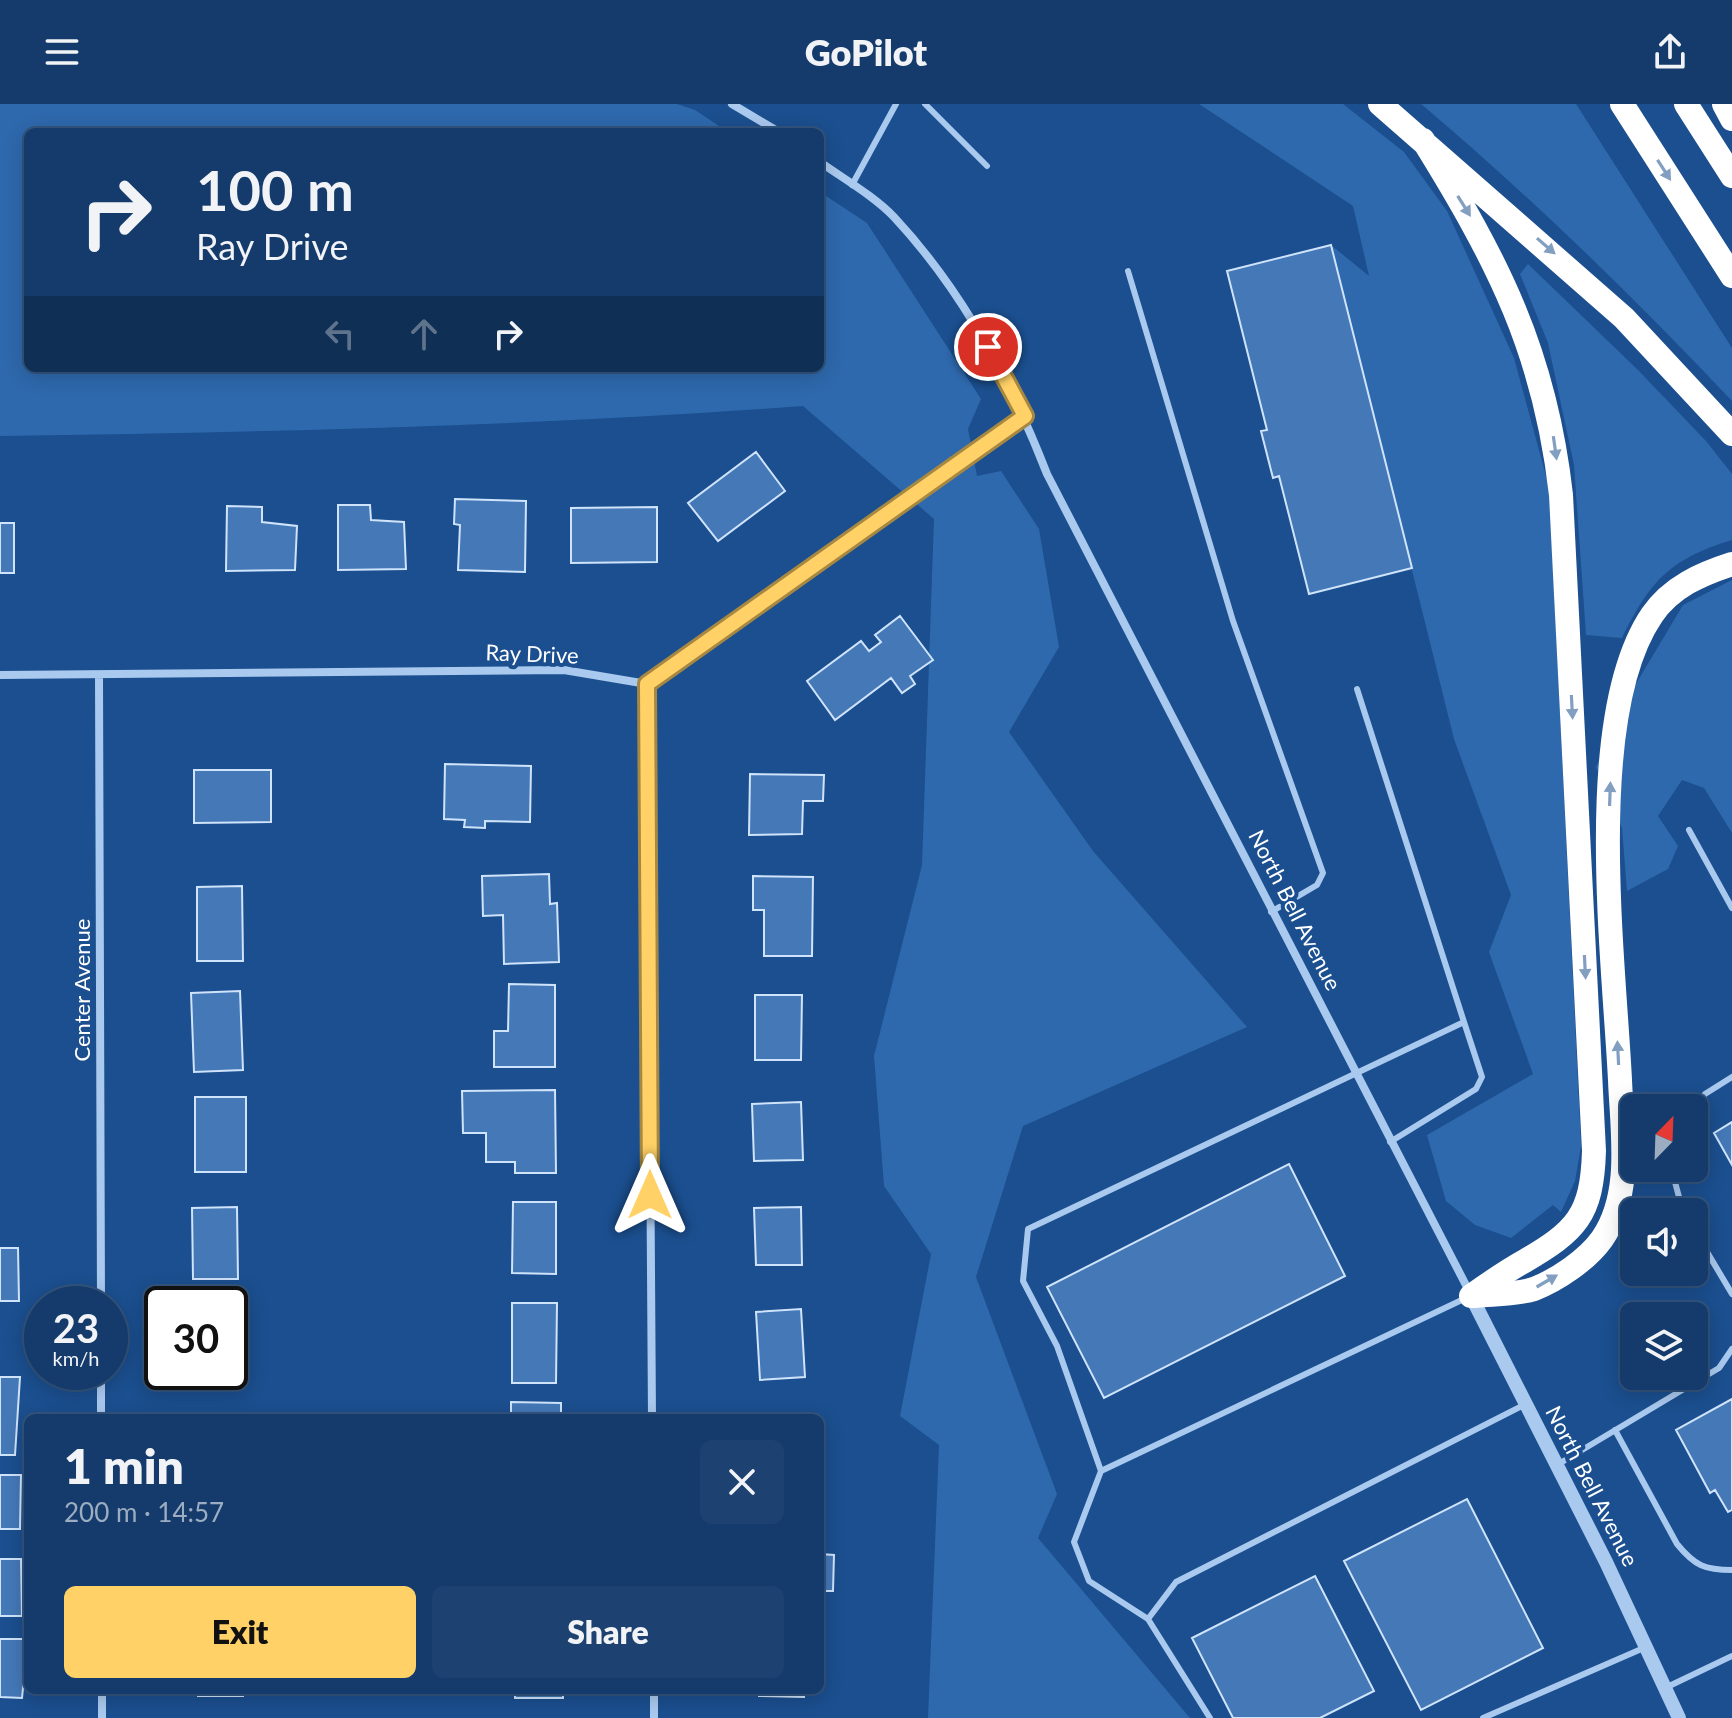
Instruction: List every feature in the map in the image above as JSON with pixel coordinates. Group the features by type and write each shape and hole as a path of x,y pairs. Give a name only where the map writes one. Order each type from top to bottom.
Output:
{"highway":[{"path":"1380,104 1624,318 1732,434"},
{"path":"1622,104 1732,276"},
{"path":"1686,104 1732,176"},
{"path":"1724,104 1732,119"},
{"path":"1423,140 1477,228 1517,309 1546,398 1555,443 1561,495 1594,1151 1591,1188 1577,1224 1559,1241 1471,1296"},
{"path":"1471,1296 1533,1289 1576,1265 1601,1240 1615,1211 1623,1151 1608,859 1609,789 1619,711 1630,661 1653,613 1688,582 1732,564"}],"street":[{"path":"732,104 772,128"},
{"name":"North Bell Avenue","path":"824,165 893,216 976,324 1025,416 1047,474 1557,1465 1679,1718"},
{"path":"652,1414 647,684 1025,416"},
{"name":"Ray Drive","path":"0,675 564,670 647,684"},
{"name":"Center Avenue","path":"99,675 101,1286"},
{"path":"101,1390 101,1414"},
{"path":"102,1694 102,1718"},
{"path":"654,1694 654,1718"}],"lane":[{"path":"852,186 896,104"},
{"path":"925,104 987,166"},
{"path":"1128,271 1233,621 1323,873 1317,885 1271,912"},
{"path":"1357,689 1482,1077 1476,1089 1390,1142"},
{"path":"1689,830 1732,908"},
{"path":"1210,1718 1148,1619 1089,1581 1074,1542 1101,1471 1057,1346 1023,1281 1028,1229 1464,1022"},
{"path":"1705,1094 1732,1077"},
{"path":"1708,1254 1732,1294"},
{"path":"1101,1471 1471,1296"},
{"path":"1557,1465 1719,1368 1732,1349"},
{"path":"1148,1619 1176,1582 1526,1404"},
{"path":"1615,1430 1677,1544 1691,1561 1706,1570 1732,1570"},
{"path":"1483,1718 1646,1647"},
{"path":"1665,1688 1732,1656"}],"shaded area":[{"path":"0,104 677,104 695,110 722,128 24,128 24,372 824,372 824,195 867,223 981,399 968,429 977,476 1001,471 1039,529 1059,647 1009,732 1093,851 1247,1027 1023,1126 976,1277 1057,1494 1038,1538 1190,1718 928,1718 939,1445 900,1416 931,1254 884,1186 874,1056 922,865 934,519 803,406 603,419 402,427 0,436"},
{"path":"1199,104 1343,104 1404,152 1447,211 1514,358 1549,487 1581,1146 1575,1181 1561,1212 1553,1205 1511,1238 1475,1225 1446,1201 1427,1135 1533,1074 1489,952 1511,895 1454,739 1331,245 1369,276 1353,206"},
{"path":"1421,104 1576,104 1732,348 1732,401 1581,248"},
{"path":"1528,264 1638,370 1706,441 1732,474 1732,540 1693,555 1664,575 1642,601 1622,638 1586,635 1574,465 1548,343 1520,274"},
{"path":"1732,580 1732,833 1704,788 1682,780 1658,816 1678,846 1668,869 1627,891 1622,828 1596,767 1634,687 1683,605"}],"building":[{"path":"1331,245 1412,568 1309,594 1279,476 1273,478 1261,431 1267,430 1227,271"},
{"path":"756,452 785,491 718,541 688,503"},
{"path":"455,499 526,501 525,572 458,570 460,525 454,524"},
{"path":"338,505 370,505 371,520 404,522 406,569 338,570"},
{"path":"227,506 262,507 262,522 297,526 295,570 226,571"},
{"path":"657,507 657,562 571,563 571,508"},
{"path":"0,523 14,523 14,573 0,573"},
{"path":"900,616 933,660 910,676 915,684 902,693 891,678 835,720 807,681 861,641 869,651 881,642 875,635"},
{"path":"445,764 531,766 530,822 485,821 485,828 464,827 465,820 444,819"},
{"path":"194,770 271,770 271,822 194,823"},
{"path":"750,774 824,775 823,801 803,801 802,834 749,835"},
{"path":"549,874 550,904 557,903 559,962 504,964 503,915 483,916 482,876"},
{"path":"753,876 813,877 812,956 764,956 764,910 753,910"},
{"path":"242,886 243,961 197,961 197,887"},
{"path":"509,984 555,985 555,1067 494,1067 494,1031 508,1031"},
{"path":"240,991 243,1070 194,1072 191,993"},
{"path":"755,995 802,995 801,1060 755,1060"},
{"path":"555,1090 556,1173 515,1173 515,1162 486,1162 486,1133 463,1133 462,1091"},
{"path":"195,1097 246,1097 246,1172 195,1172"},
{"path":"801,1102 803,1160 754,1161 752,1104"},
{"path":"1732,1122 1732,1165 1714,1133"},
{"path":"1289,1164 1345,1276 1104,1398 1047,1287"},
{"path":"513,1202 556,1202 556,1274 512,1273"},
{"path":"237,1207 238,1279 193,1279 192,1208"},
{"path":"801,1207 802,1265 756,1265 754,1208"},
{"path":"0,1248 18,1248 19,1301 0,1301"},
{"path":"512,1303 557,1303 556,1383 512,1383"},
{"path":"801,1309 805,1377 760,1380 756,1312"},
{"path":"0,1377 20,1377 15,1455 0,1455"},
{"path":"1732,1399 1732,1510 1728,1512 1715,1490 1710,1493 1676,1430"},
{"path":"511,1402 561,1403 561,1414 511,1414"},
{"path":"0,1475 21,1475 20,1529 0,1529"},
{"path":"1467,1499 1543,1648 1421,1710 1344,1561"},
{"path":"824,1554 834,1555 833,1591 824,1591"},
{"path":"0,1559 21,1559 22,1616 0,1616"},
{"path":"1315,1576 1374,1691 1320,1718 1233,1718 1192,1638"},
{"path":"0,1639 24,1639 22,1698 0,1697"},
{"path":"198,1694 243,1694 243,1696"},
{"path":"515,1694 563,1694 563,1698 515,1698"},
{"path":"759,1694 804,1694 804,1697"}],"route":[{"path":"650,1195 647,684 1025,416 988,347"}]}
